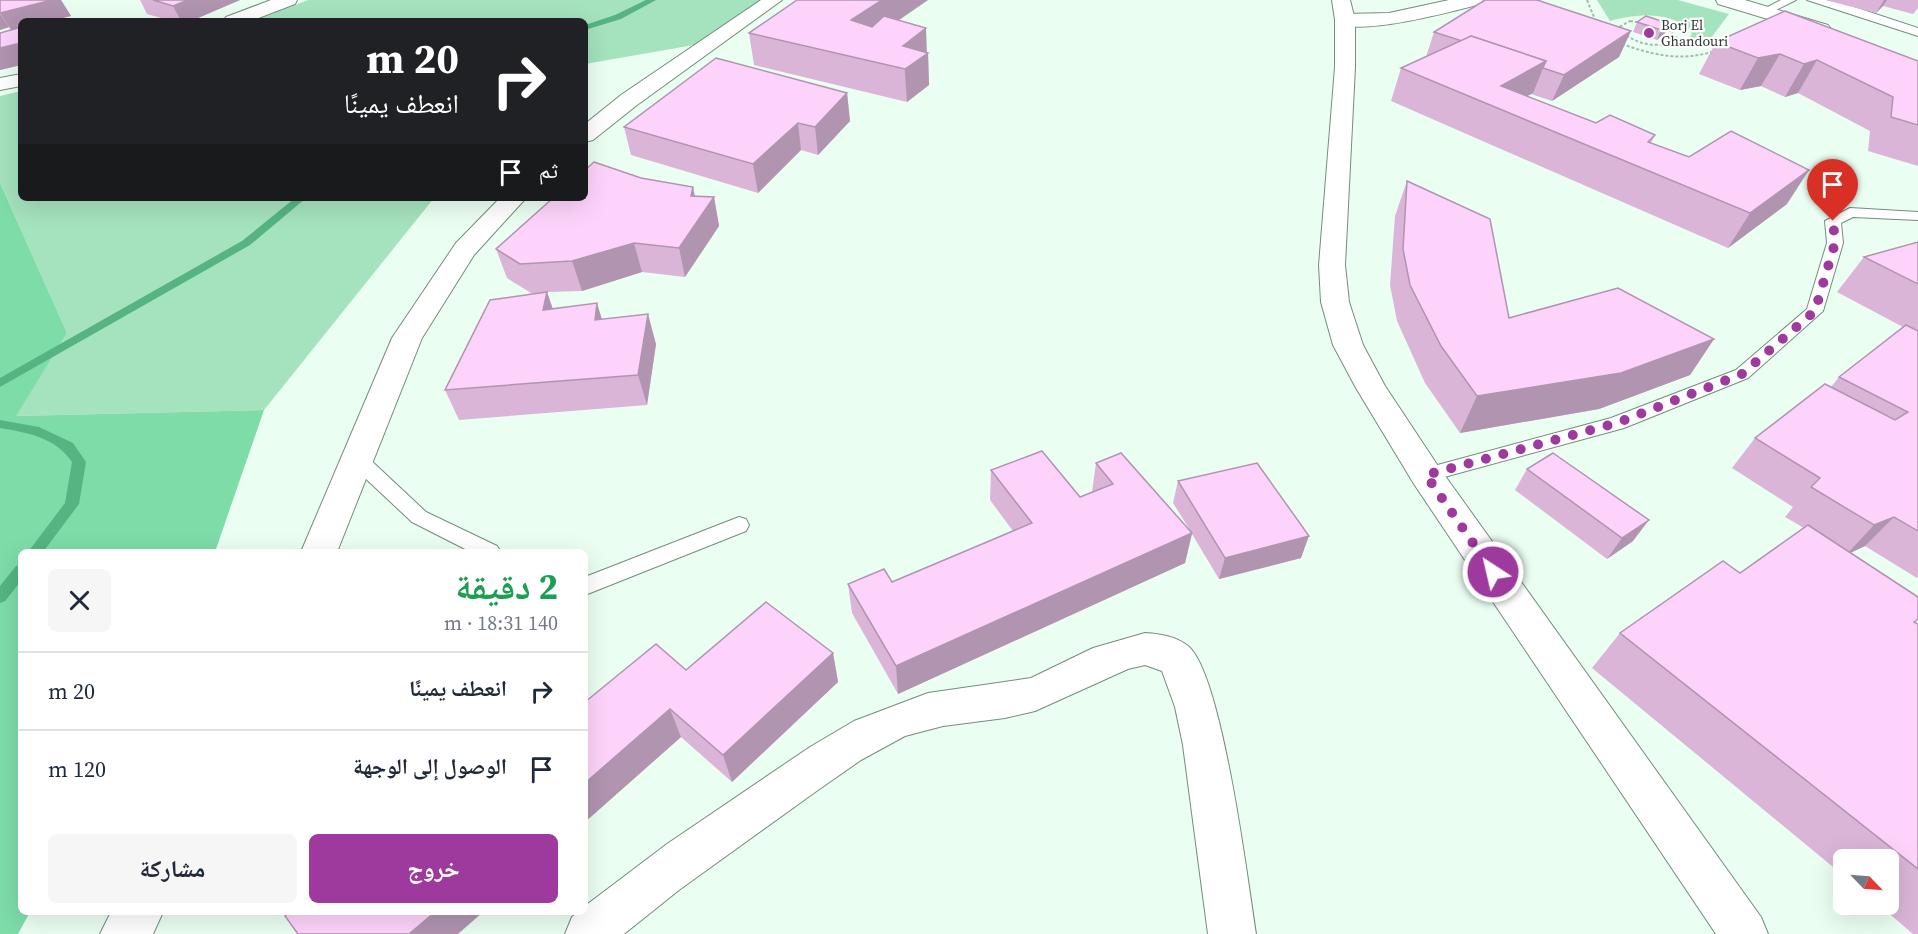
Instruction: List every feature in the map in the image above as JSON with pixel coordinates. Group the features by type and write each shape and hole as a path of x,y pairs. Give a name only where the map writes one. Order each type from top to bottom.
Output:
{"street":[{"path":"241,18 288,0"},
{"path":"588,133 629,100 773,0"},
{"path":"1474,0 1389,19 1343,10 1345,67 1332,266 1335,302 1353,354 1371,388 1426,475 1743,934"},
{"path":"1725,0 1839,35"},
{"path":"0,84 18,81"},
{"path":"320,549 407,338 434,293 465,249 511,201"},
{"path":"589,934 702,847 779,793 880,728 915,714 997,703 1035,694 1066,682 1108,658 1134,649 1155,650 1175,658 1185,675 1194,702 1232,934"},
{"path":"124,934 138,915"}],"lane":[{"path":"1764,12 1790,0"},
{"path":"1813,0 1828,2 1918,32"},
{"path":"1426,475 1617,423 1742,374 1815,311 1835,243 1833,221 1850,212 1918,216"},
{"path":"356,458 419,517 484,549"},
{"path":"588,584 739,525"}],"path":[{"path":"1587,0 1598,26"},
{"path":"1614,33 1622,33 1638,41 1661,44 1677,41 1678,35 1666,27 1644,22 1625,23 1619,27 1622,33"},
{"path":"1618,42 1669,56 1713,52 1718,45"},
{"path":"1661,44 1669,56"}],"green space":[{"path":"308,0 763,0 694,45 588,63 588,18 263,18"},
{"path":"1597,0 1678,0 1729,14 1705,46 1678,48 1674,44 1685,41 1692,34 1685,26 1665,17 1654,16 1610,21"},
{"path":"18,92 18,201 432,201 264,410 15,416 67,333 0,183 0,96"},
{"path":"0,183 67,333 16,416 264,410 216,549 18,549 18,915 28,915 18,934 0,934"}],"building":[{"path":"0,0 52,0 0,13"},
{"path":"153,0 188,0 173,6"},
{"path":"797,0 882,0 851,20 872,27 884,16 926,28 903,46 928,53 905,69 749,33"},
{"path":"1485,0 1537,0 1631,31 1564,75 1543,68 1546,61 1471,36 1462,41 1434,32"},
{"path":"1785,11 1918,61 1918,125 1891,117 1893,97 1817,60 1804,64 1780,54 1758,58 1716,42"},
{"path":"1646,16 1670,24 1661,30 1637,22"},
{"path":"18,28 18,44 0,48 0,33"},
{"path":"1471,36 1546,61 1501,86 1596,123 1610,115 1655,135 1648,142 1689,157 1731,131 1809,170 1750,213 1401,68"},
{"path":"716,58 847,93 815,127 798,123 753,164 624,127"},
{"path":"594,162 641,178 693,187 691,196 714,197 679,248 634,243 572,261 520,264 496,249 550,201 588,201 588,167"},
{"path":"1407,181 1490,219 1509,318 1618,288 1714,339 1621,373 1477,396 1441,346 1410,285 1403,249"},
{"path":"1918,242 1918,284 1864,257"},
{"path":"547,292 543,310 597,303 595,320 648,314 638,375 445,390 490,300"},
{"path":"1906,325 1918,331 1918,531 1894,517 1874,525 1811,487 1820,478 1755,438 1825,384 1895,420 1908,412 1839,377"},
{"path":"1042,451 1080,497 1113,484 1096,463 1121,453 1192,533 896,666 848,584 884,569 892,582 1032,523 991,470"},
{"path":"1553,453 1649,520 1622,538 1527,469"},
{"path":"1257,463 1309,536 1225,558 1178,481"},
{"path":"1808,525 1918,597 1918,619 1914,622 1918,624 1918,869 1899,854 1899,849 1893,849 1620,633 1723,561 1740,573"},
{"path":"766,602 833,653 723,755 670,709 588,780 588,700 656,644 686,670"},
{"path":"431,915 409,934 298,934 285,916"}],"waterway":[{"path":"588,27 618,17 652,0"},
{"path":"0,383 246,243 297,201"},
{"path":"0,424 34,430 68,446 79,462 72,504 37,549"},
{"path":"0,597 18,574"}],"place":[{"name":"Borj El Ghandouri","path":"1649,33"}],"route":[{"path":"1493,572 1426,475 1617,423 1742,374 1815,311 1835,243 1833,221"}]}
